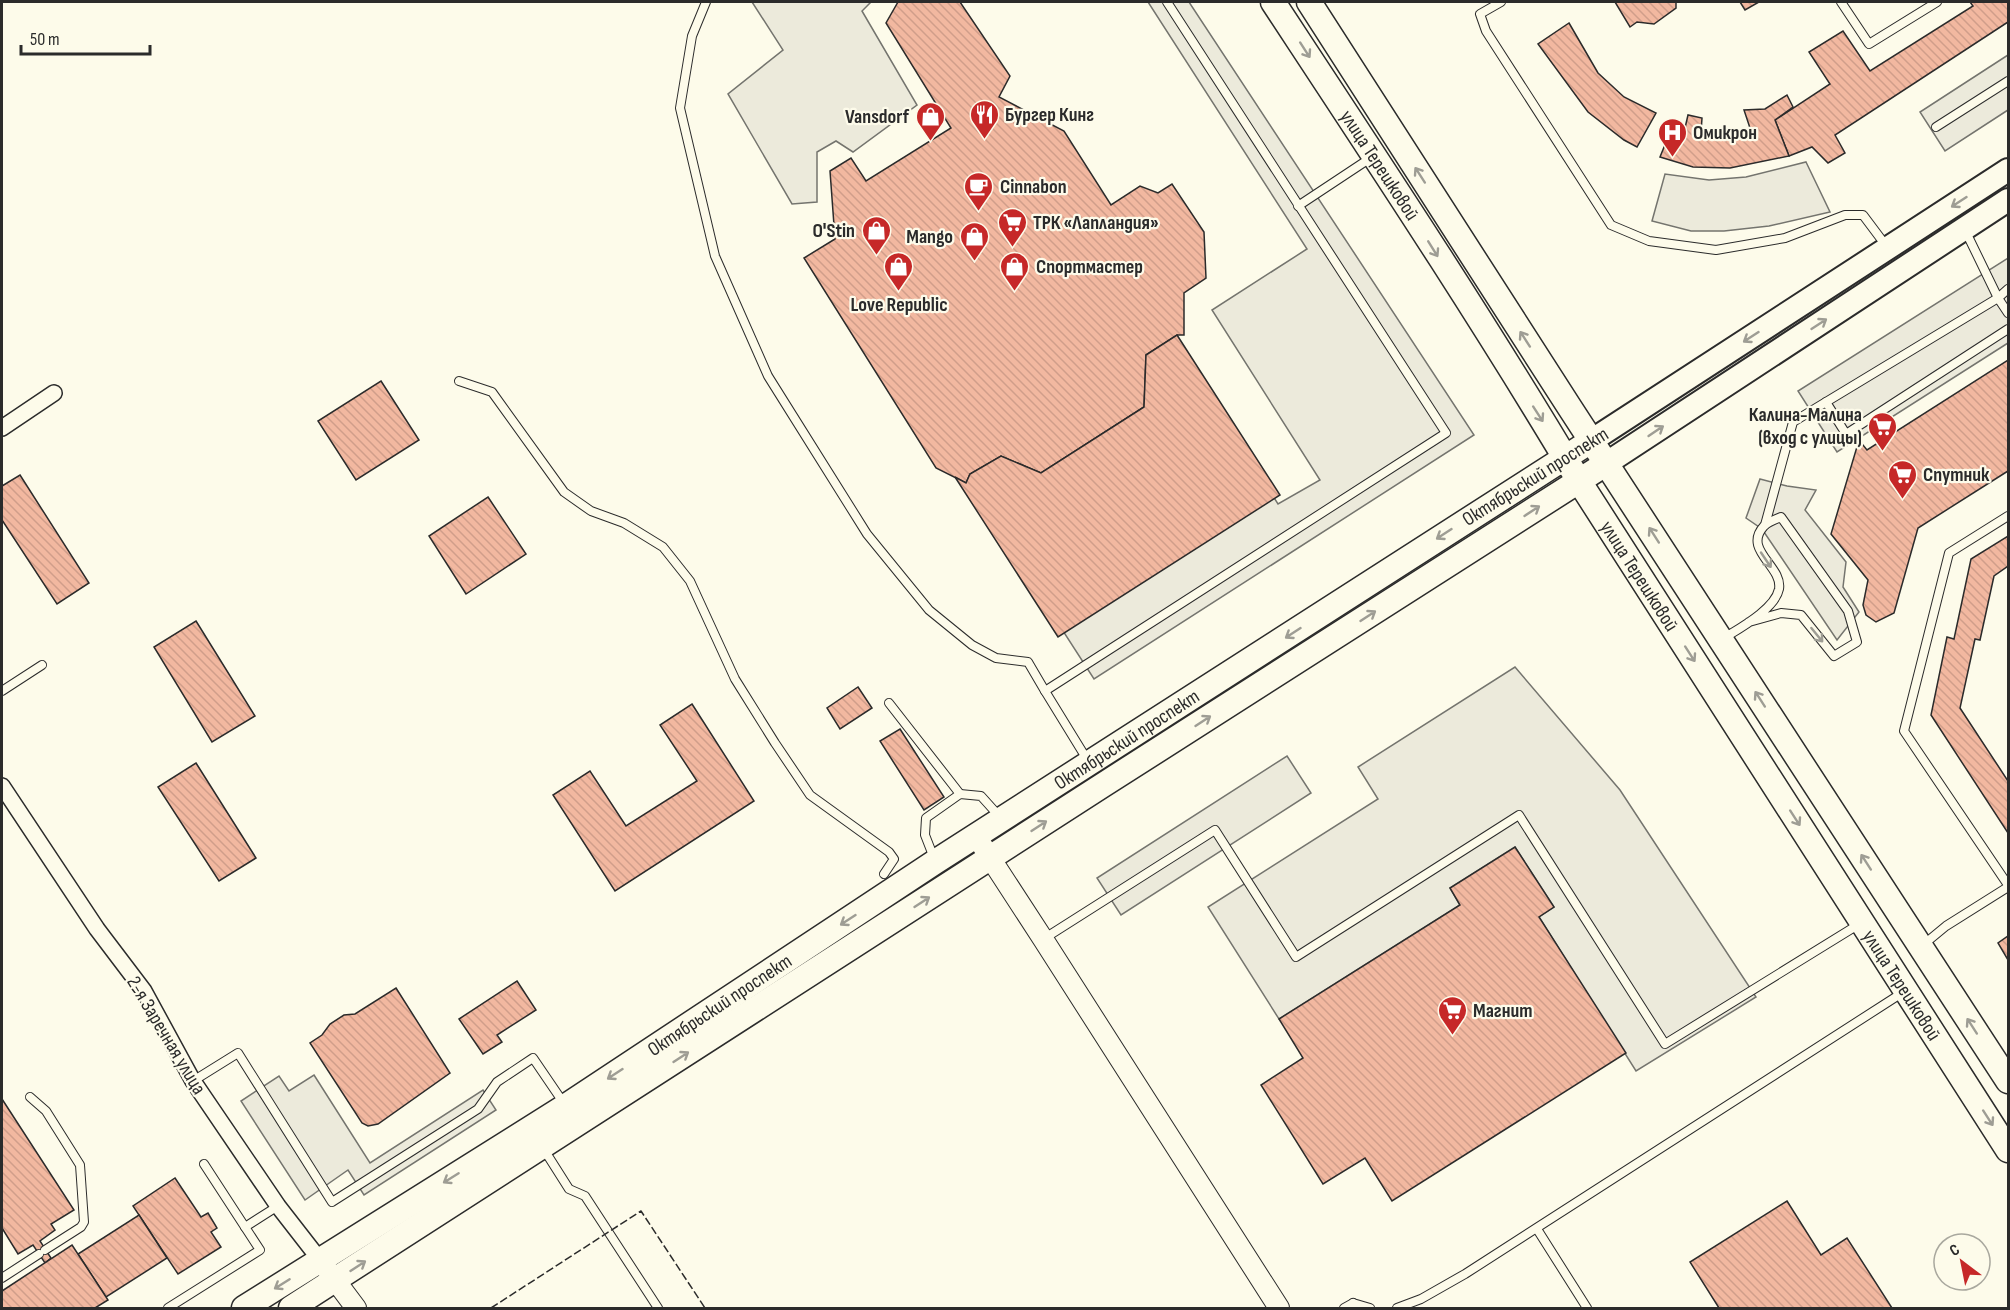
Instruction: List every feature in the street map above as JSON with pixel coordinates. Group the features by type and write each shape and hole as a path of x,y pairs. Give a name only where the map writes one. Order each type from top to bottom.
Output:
{"main road":[{"name":"улица Терешковой","path":"1273,2 1374,155 1579,482 2008,1150"},
{"name":"улица Терешковой","path":"1310,2 1591,441 2008,1081"},
{"name":"Октябрьский проспект","path":"291,1308 990,858 1096,774 1565,458 2008,170"},
{"name":"Октябрьский проспект","path":"244,1308 566,1106 902,869 935,862 1002,820 1096,774 1579,482 2008,200"}],"street":[{"path":"2,428 54,393"},
{"name":"2-я Заречная улица","path":"2,786 97,929 144,991 193,1081 278,1206 356,1308"},
{"path":"976,836 1279,1308"}],"lane":[{"path":"706,2 692,36 680,108 715,256 768,376 867,534 929,610 972,645 996,658 1028,662 1096,774"},
{"path":"1045,691 1446,433 1167,2"},
{"path":"1501,2 1480,14 1486,32 1611,225 1649,241 1716,250 1785,237 1845,215 1863,215 1888,248"},
{"path":"1841,2 1869,44 1937,2"},
{"path":"1936,127 2008,81"},
{"path":"1298,206 1374,155"},
{"path":"1964,229 1998,298 2008,313"},
{"path":"1722,640 1773,602 1779,588 1776,575 1759,549 1758,538 1765,525 1793,422 1998,298 2008,289"},
{"path":"1826,402 1846,434 2008,329"},
{"path":"459,381 492,392 564,492 591,511 624,523 663,547 690,581 735,678 810,795 889,852 902,869 884,874"},
{"path":"1921,946 1946,926 2008,886 1904,731 1949,553 2008,516"},
{"path":"1749,622 1781,613 1801,615 1834,656 1857,642 1848,611 1781,517 1765,525"},
{"path":"2,691 42,665"},
{"path":"890,703 960,794"},
{"path":"935,862 925,835 926,818 960,794 981,796 1002,820"},
{"path":"1043,939 1215,830 1296,957 1519,815 1665,1044 1862,922"},
{"path":"1397,1308 1421,1299 1465,1274 1906,990"},
{"path":"193,1081 238,1053 332,1202 478,1109 497,1082 533,1058 566,1106"},
{"path":"2,1278 84,1222 80,1166 46,1111 30,1097"},
{"path":"542,1147 569,1189 585,1196 658,1308"},
{"path":"168,1308 260,1250 204,1164"},
{"path":"244,1227 278,1206"},
{"path":"1537,1229 1587,1308"},
{"path":"1344,1308 1355,1306 1370,1308"}],"shaded area":[{"path":"752,2 871,2 862,11 917,105 853,152 836,141 817,152 817,202 792,204 728,94 783,50"},
{"path":"1148,2 1189,2 1474,435 1094,679 974,493 1179,349 1278,504 1320,480 1212,310 1307,249"},
{"path":"2008,55 2008,110 1945,151 1920,112"},
{"path":"1806,162 1830,212 1769,226 1724,231 1691,231 1652,221 1665,174 1709,180 1746,177"},
{"path":"2008,258 2008,343 1837,452 1798,391"},
{"path":"1760,479 1816,490 1805,510 1846,562 1843,587 1859,612 1837,640 1762,529 1746,518"},
{"path":"1515,667 1620,790 1756,997 1636,1071 1539,917 1554,907 1515,847 1450,888 1460,905 1279,1019 1208,907 1378,799 1358,767"},
{"path":"1287,756 1311,793 1121,915 1097,878"},
{"path":"314,1075 370,1163 483,1090 496,1110 364,1195 348,1170 305,1200 241,1101 279,1076 289,1091"}],"building":[{"name":"ТРК «Лапландия»","path":"898,2 960,2 1010,76 999,97 1064,131 1111,205 1140,186 1158,193 1172,184 1204,232 1206,278 1184,293 1184,335 1177,335 1146,355 1144,407 1041,473 1001,456 970,474 966,483 936,468 804,258 835,239 830,171 851,158 866,181 951,128 886,23"},
{"path":"1615,2 1676,2 1676,8 1654,24 1637,22 1630,27"},
{"path":"1740,2 1759,2 1745,10"},
{"path":"1970,2 2008,2 2008,22 1835,135 1845,153 1828,163 1812,147 1789,156 1775,120 1830,84 1809,52 1843,31 1870,71 1973,6"},
{"path":"1569,23 1598,73 1624,97 1656,113 1637,147 1624,140 1588,112 1538,44"},
{"path":"1787,95 1793,107 1775,120 1789,156 1730,168 1693,167 1660,157 1673,125 1685,128 1688,115 1702,118 1701,132 1751,131 1744,110 1765,109"},
{"path":"1177,335 1280,495 1058,637 955,477 966,483 970,474 1001,456 1041,473 1144,407 1146,355"},
{"name":"Спутник","path":"2008,360 2008,471 1918,528 1894,613 1876,622 1866,615 1863,605 1868,580 1831,534 1859,440 1867,450"},
{"path":"381,381 419,440 356,480 318,421"},
{"path":"20,475 89,583 57,604 2,520 2,486"},
{"path":"488,497 526,554 466,594 429,536"},
{"path":"2008,536 2008,566 1994,576 1980,640 1975,639 1960,708 2008,781 2008,833 1931,715 1947,637 1954,639 1971,559"},
{"path":"196,621 255,716 212,742 154,647"},
{"path":"858,687 872,708 840,729 827,708"},
{"path":"692,704 754,801 615,891 553,795 590,771 626,826 697,781 660,725"},
{"path":"900,729 944,797 924,810 880,741"},
{"path":"196,763 256,858 219,881 158,787"},
{"name":"Магнит","path":"1515,847 1554,907 1539,917 1626,1053 1392,1201 1365,1158 1323,1184 1261,1085 1303,1058 1279,1019 1460,905 1450,888"},
{"path":"2008,936 2008,960 1998,943"},
{"path":"517,981 536,1010 497,1035 502,1042 483,1054 459,1019"},
{"path":"396,988 450,1073 378,1124 368,1126 362,1123 310,1043 322,1035 330,1024 344,1015 355,1014"},
{"path":"2,1099 74,1210 51,1224 55,1230 40,1241 51,1258 45,1263 33,1245 18,1254 2,1228"},
{"path":"175,1178 201,1217 208,1213 217,1228 211,1232 221,1247 178,1274 133,1206"},
{"path":"1787,1201 1821,1255 1847,1238 1892,1308 1719,1308 1690,1262"},
{"path":"139,1215 167,1258 106,1297 78,1254"},
{"path":"72,1245 108,1300 95,1308 2,1308 2,1291"}],"fence":[{"path":"491,1308 641,1211 705,1308"}],"place":[{"name":"Бургер Кинг","path":"984,140"},
{"name":"Vansdorf","path":"930,142"},
{"name":"Омикрон","path":"1672,158"},
{"name":"Cinnabon","path":"979,212"},
{"name":"ТРК «Лапландия»","path":"1012,248"},
{"name":"O'Stin","path":"876,256"},
{"name":"Mango","path":"974,262"},
{"name":"Love Republic","path":"899,292"},
{"name":"Спортмастер","path":"1015,292"},
{"name":"Калина-Малина (вход с улицы)","path":"1883,452"},
{"name":"Спутник","path":"1902,500"},
{"name":"Магнит","path":"1452,1036"}]}
